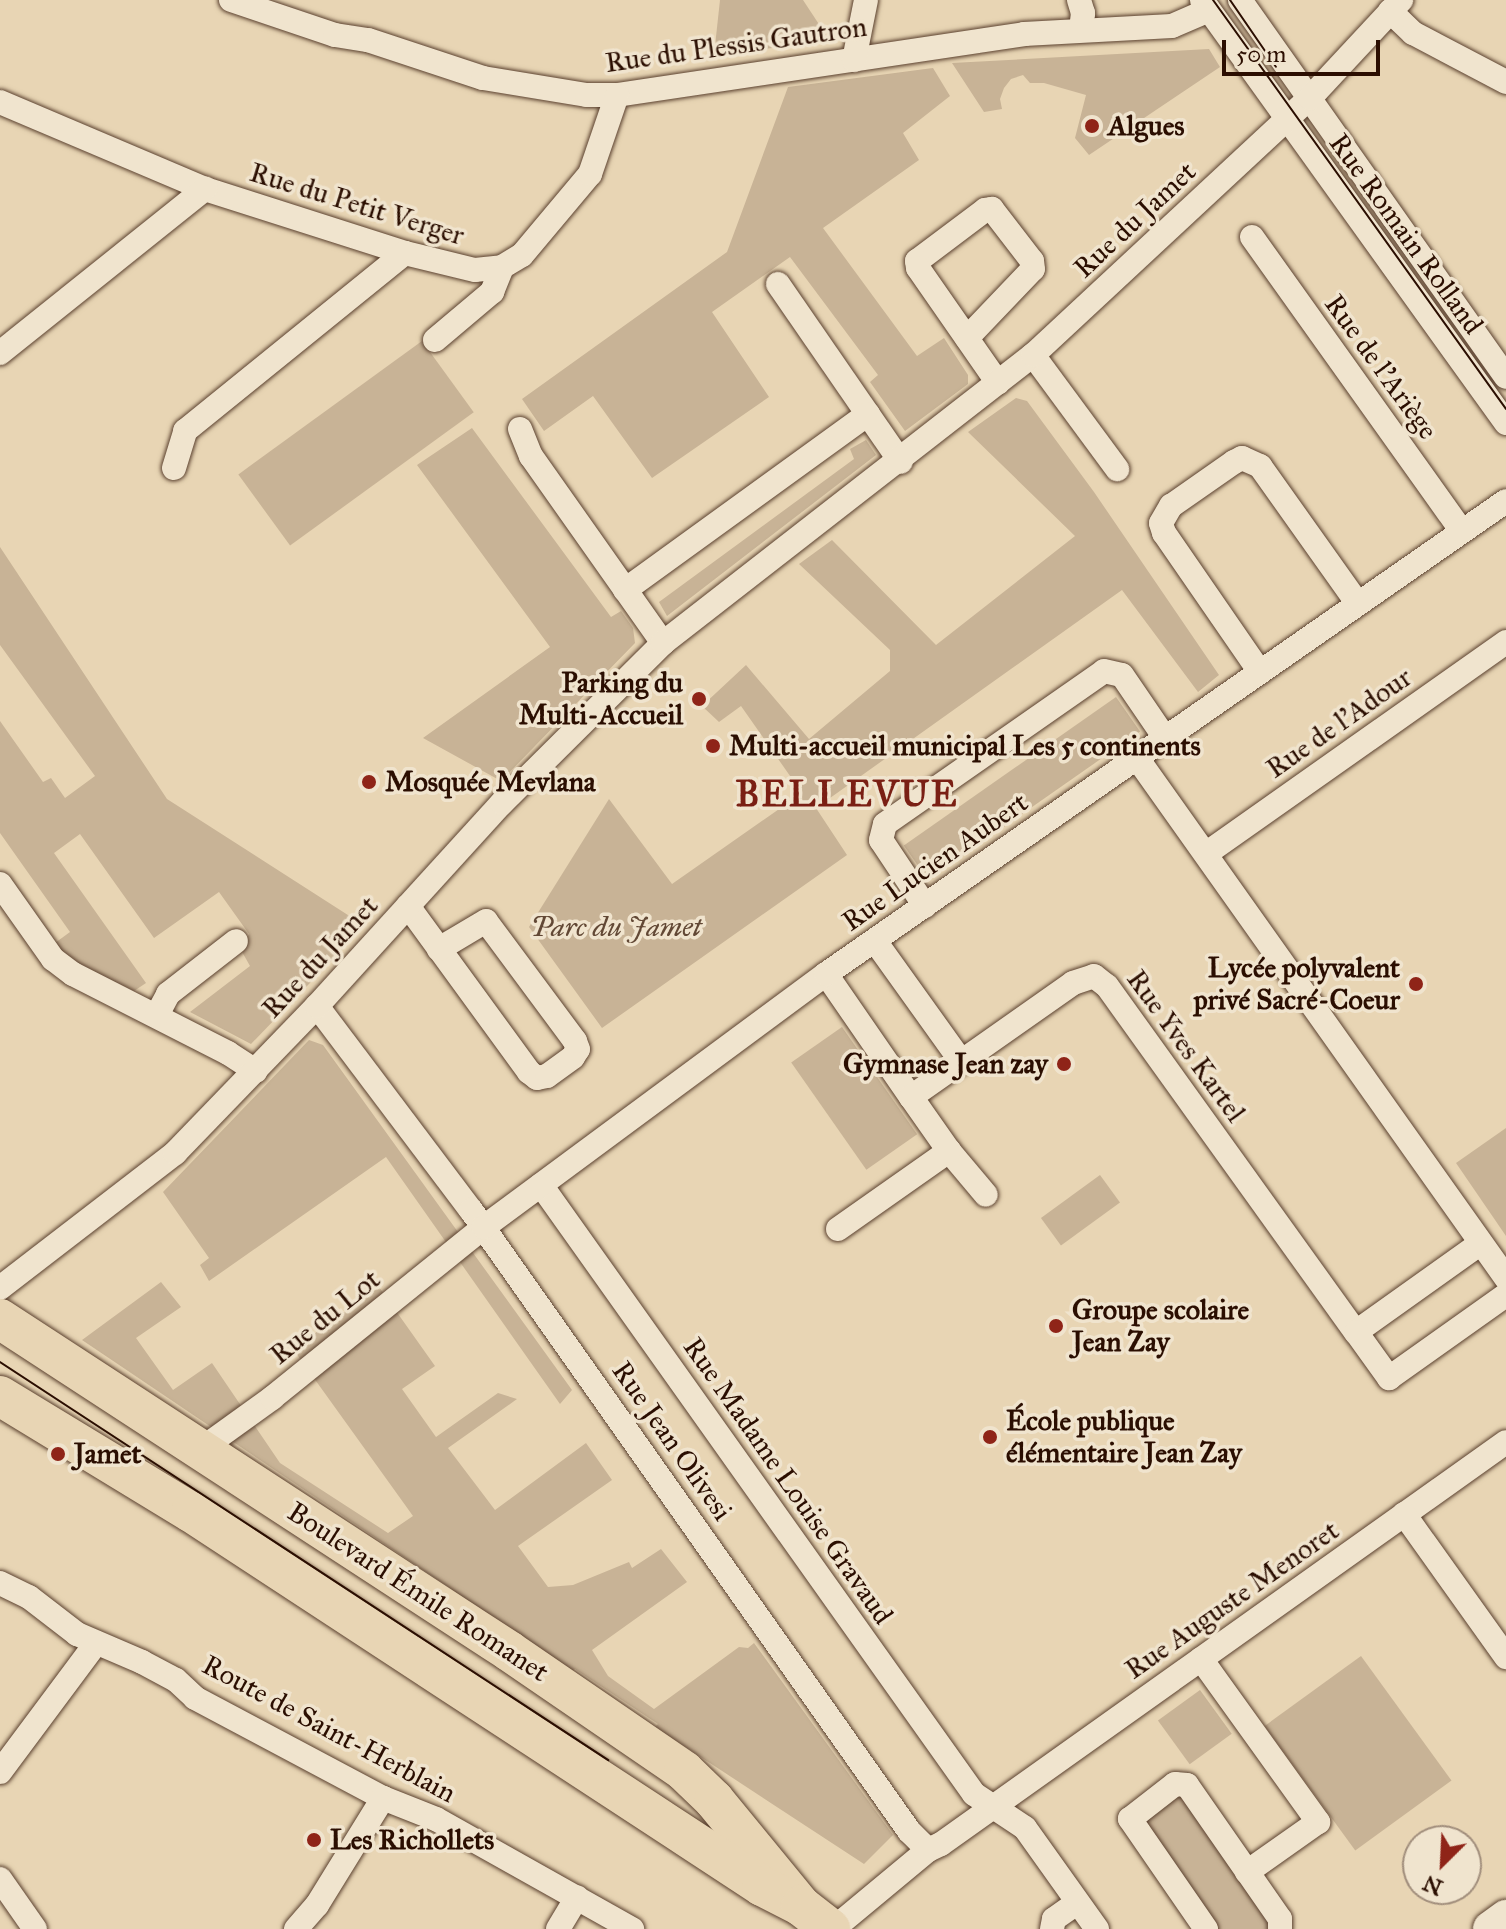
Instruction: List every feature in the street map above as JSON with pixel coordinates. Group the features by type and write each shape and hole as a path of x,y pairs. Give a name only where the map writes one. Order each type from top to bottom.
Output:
{"main road":[{"name":"Boulevard Émile Romanet","path":"0,1319 684,1771 714,1800 822,1921"},
{"name":"Boulevard Émile Romanet","path":"0,1396 191,1512 762,1886 822,1921"}],"street":[{"name":"Rue du Plessis Gautron","path":"231,0 335,35 368,40 514,86 557,93 617,95 953,43 1081,30 1172,26 1206,5"},
{"path":"854,60 866,0"},
{"path":"1079,0 1083,13 1081,30"},
{"name":"Rue Romain Rolland","path":"1240,0 1506,377"},
{"name":"Rue Romain Rolland","path":"1206,5 1506,423"},
{"path":"1395,5 1413,33 1506,82"},
{"name":"Rue du Jamet","path":"0,1288 175,1153 317,1006 512,793 663,643 901,462 1033,355 1310,98 1395,5"},
{"path":"435,340 492,292 502,267 522,255 590,174 617,95"},
{"name":"Rue du Petit Verger","path":"0,102 205,189 405,253 475,270 502,267"},
{"path":"0,353 205,189"},
{"name":"Rue du Jamet","path":"967,338 1033,269 1032,261 992,209 985,210 917,261 967,338 998,383"},
{"name":"Rue de l'Ariège","path":"1252,237 1462,531"},
{"path":"174,468 185,431 405,253"},
{"path":"778,284 901,462"},
{"path":"1033,355 1117,469"},
{"path":"625,590 868,414"},
{"path":"520,429 531,456 663,643"},
{"path":"1260,672 1164,533 1161,523 1171,506 1234,462 1242,458 1260,466 1358,604"},
{"name":"Rue Lucien Aubert","path":"484,1227 826,974 1506,501"},
{"name":"Rue de l'Adour","path":"1207,853 1506,642"},
{"path":"925,906 881,840 885,824 962,770 1104,671 1122,675 1165,738"},
{"path":"1137,758 1506,1278"},
{"path":"0,884 53,959 73,974 157,1015 256,1071"},
{"path":"408,906 439,949 529,1072 537,1078 547,1076 573,1057 578,1049 575,1041 486,921 439,949"},
{"path":"157,1015 168,994 236,941"},
{"path":"875,941 961,1061"},
{"path":"826,974 949,1151 986,1195"},
{"name":"Rue Yves Kartel","path":"911,1097 1073,983 1094,976 1107,986 1356,1332"},
{"name":"Rue Jean Olivesi","path":"317,1006 484,1227 909,1831 928,1850"},
{"path":"838,1229 949,1151"},
{"name":"Rue Madame Louise Gravaud","path":"541,1185 974,1794 1025,1828 1097,1929"},
{"name":"Rue du Lot","path":"200,1450 272,1398 484,1227"},
{"path":"1481,1243 1356,1332 1389,1378 1506,1295"},
{"name":"Rue Auguste Menoret","path":"993,1807 1506,1442"},
{"path":"1404,1514 1506,1656"},
{"name":"Route de Saint-Herblain","path":"0,1583 29,1597 77,1634 176,1680 195,1698 383,1798 436,1819 632,1929"},
{"path":"0,1772 96,1643"},
{"path":"1201,1659 1318,1822 1247,1872"},
{"path":"1206,1929 1130,1819 1134,1812 1175,1784 1187,1785 1280,1919 1280,1929"},
{"path":"296,1929 317,1905 383,1798"},
{"path":"822,1921 993,1807"},
{"path":"0,1879 35,1929"},
{"path":"558,1929 577,1897"},
{"path":"1052,1929 1054,1919 1077,1903"},
{"path":"1491,1929 1506,1918"}],"green space":[{"path":"720,0 803,0 830,41 714,55"},
{"path":"1209,49 1220,67 1089,155 1075,138 1086,95 1044,83 1030,83 1023,75 1011,79 1004,88 1000,99 1002,109 984,112 952,63"},
{"path":"933,68 950,96 903,133 919,160 823,228 917,356 944,338 968,375 968,384 905,431 870,382 878,375 790,257 712,312 769,397 652,478 593,396 544,431 522,399 727,252 788,87"},
{"path":"422,341 474,412 290,546 238,474"},
{"name":"Parc du Jamet","path":"1016,398 1027,401 1094,492 1219,675 1198,692 1122,590 816,808 847,855 602,1028 529,927 609,799 672,884 802,793 741,706 719,722 702,706 746,665 809,739 890,671 890,650 799,564 832,540 936,645 1075,536 968,432"},
{"path":"472,428 611,617 621,611 633,628 635,643 501,781 423,738 550,647 417,465"},
{"path":"866,440 876,455 667,616 659,602 854,459 850,449"},
{"path":"0,547 167,799 365,926 251,1044 190,1012 250,966 241,950 249,934 219,892 154,938 80,834 54,853 146,983 134,991 70,960 55,943 70,932 0,833 0,721 43,782 51,778 65,798 95,776 0,645"},
{"path":"1116,697 1140,731 928,880 904,846"},
{"path":"842,1027 917,1134 866,1170 791,1063"},
{"path":"309,1040 323,1045 572,1390 560,1404 386,1157 209,1281 200,1265 209,1258 163,1192"},
{"path":"1506,1128 1506,1236 1456,1163"},
{"path":"1100,1175 1120,1203 1061,1245 1041,1218"},
{"path":"161,1282 181,1307 136,1338 173,1390 212,1363 280,1463 388,1533 413,1516 293,1349 379,1287 435,1366 402,1389 436,1437 498,1393 517,1399 448,1448 495,1510 586,1443 612,1480 518,1546 548,1587 573,1585 629,1562 632,1568 661,1549 687,1582 592,1650 608,1676 654,1709 739,1647 748,1648 754,1643 893,1835 864,1864 655,1727 658,1724 575,1669 567,1675 447,1586 82,1340"},
{"path":"1361,1656 1452,1781 1355,1851 1265,1726"},
{"path":"1200,1690 1232,1734 1190,1764 1158,1721"},
{"path":"1181,1789 1275,1923 1267,1929 1216,1929 1139,1819"}],"tram line":[{"path":"1213,0 1506,409"},
{"path":"1230,0 1276,67"},
{"path":"0,1362 608,1760"}],"place":[{"name":"Algues","path":"1092,126"},
{"name":"Parking du Multi-Accueil","path":"699,699"},
{"name":"Multi-accueil municipal Les 5 continents","path":"713,746"},
{"name":"Mosquée Mevlana","path":"369,782"},
{"name":"Lycée polyvalent privé Sacré-Coeur","path":"1416,984"},
{"name":"Gymnase Jean zay","path":"1064,1064"},
{"name":"Groupe scolaire Jean Zay","path":"1056,1326"},
{"name":"École publique élémentaire Jean Zay","path":"990,1437"},
{"name":"Jamet","path":"58,1454"},
{"name":"Les Richollets","path":"314,1840"}],"district":[{"name":"BELLEVUE","path":"847,795"}]}
